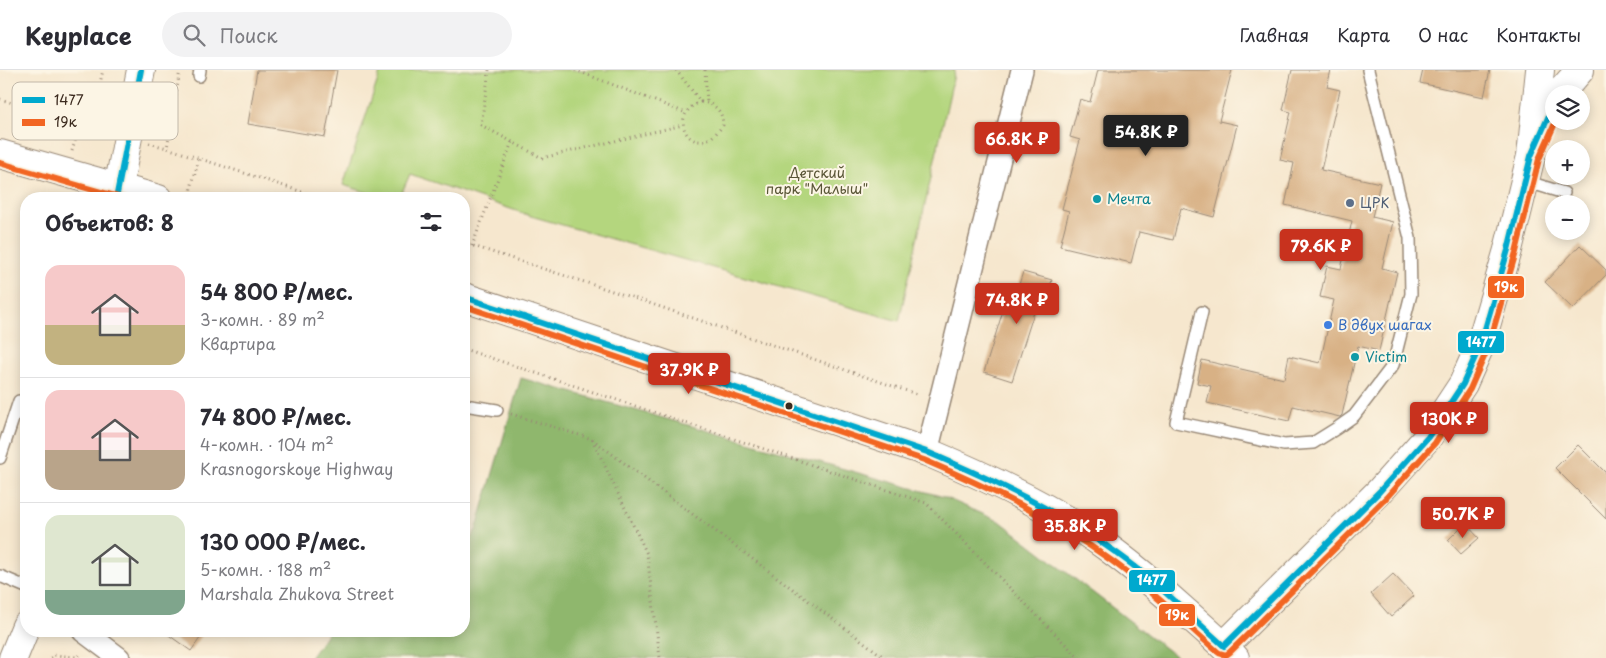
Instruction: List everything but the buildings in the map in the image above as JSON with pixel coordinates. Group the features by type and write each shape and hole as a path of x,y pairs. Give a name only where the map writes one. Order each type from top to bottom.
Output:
{"main road":[{"path":"470,298 927,452 987,477 1041,505 1119,555 1230,652 1428,437 1463,384 1480,346 1508,250 1528,169 1540,70"},
{"path":"1568,85 1580,70"},
{"path":"1528,169 1545,126"},
{"path":"117,192 127,140"},
{"path":"0,154 65,172 112,192"},
{"path":"13,658 22,637"}],"street":[{"path":"927,452 1022,70"},
{"path":"91,637 119,658"}],"lane":[{"path":"1202,312 1176,422 1284,445 1313,443 1354,416 1393,365 1411,294 1410,238 1368,70"},
{"path":"1528,169 1564,193"},
{"path":"0,458 19,401"},
{"path":"470,406 497,410"},
{"path":"0,576 20,584"}],"path":[{"path":"489,70 481,125 542,158 683,125"},
{"path":"575,70 686,113"},
{"path":"676,70 701,102"},
{"path":"705,70 707,103"},
{"path":"0,99 12,103"},
{"path":"701,102 707,103 722,114 724,125 713,138 708,141 698,142 688,135 683,125 686,113 694,105 701,102"},
{"path":"168,140 167,148 302,192"},
{"path":"512,142 472,246 643,301 919,395"},
{"path":"190,192 199,159"},
{"path":"470,351 926,503 1078,658"},
{"path":"497,410 592,439 885,658"},
{"path":"592,439 647,554 660,658"}],"green space":[{"name":"Детский парк \"Малыш\"","path":"381,70 955,70 899,321 531,216 470,195 470,192 462,192 410,174 402,192 366,192 343,185"},
{"path":"521,378 944,497 1001,522 1178,658 310,658 325,637 470,637 470,538 476,530"}],"transit line":[{"name":"1477","path":"139,82 141,70"},
{"name":"1477","path":"470,299 927,452 976,474 1025,497 1096,538 1132,564 1224,646 1379,492 1428,437 1463,384 1480,346 1508,250 1531,156 1545,124"},
{"name":"19к","path":"470,308 924,460 973,482 1021,505 1067,531 1112,561 1140,582 1219,653 1226,655 1386,498 1435,443 1470,389 1488,348 1516,252 1539,159 1552,130"},
{"name":"1477","path":"117,192 127,140"},
{"name":"19к","path":"0,163 101,192"}],"place":[{"name":"Мечта","path":"1097,199"},
{"name":"ЦРК","path":"1350,203"},
{"name":"В двух шагах","path":"1328,325"},
{"name":"Victim","path":"1355,357"}]}
